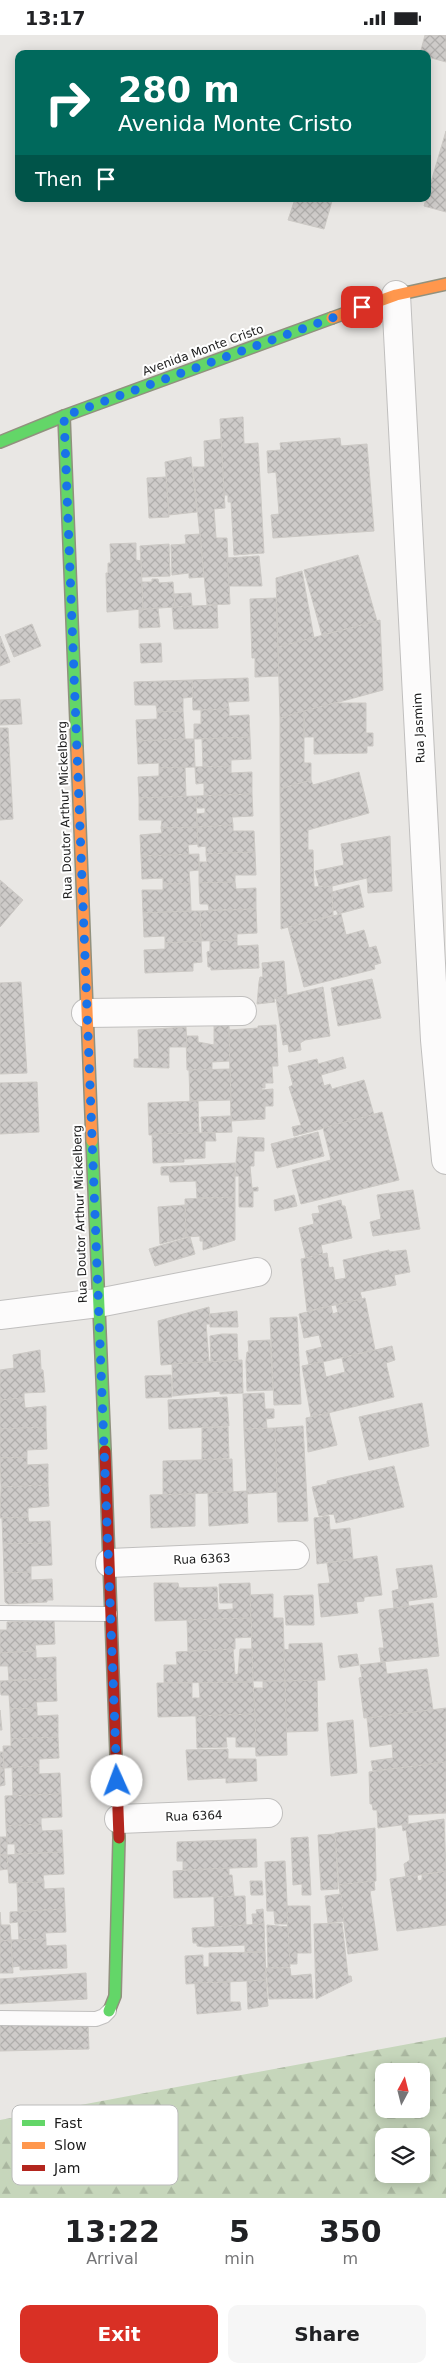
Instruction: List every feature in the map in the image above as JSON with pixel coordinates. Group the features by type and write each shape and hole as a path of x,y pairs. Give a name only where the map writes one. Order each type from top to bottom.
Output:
{"street":[{"name":"Avenida Monte Cristo","path":"0,442 64,416 396,295 446,284"},
{"name":"Rua Jasmim","path":"396,295 435,1030 446,1160"},
{"name":"Rua Doutor Arthur Mickelberg","path":"64,416 119,1819 114,1996 110,2011"},
{"path":"86,1013 242,1011"},
{"path":"0,1315 98,1303 257,1272"},
{"name":"Rua 6363","path":"110,1563 295,1555"},
{"name":"Rua 6364","path":"119,1819 268,1813"}],"lane":[{"path":"0,1613 110,1614"},
{"path":"0,2018 96,2019 110,2011"}],"green space":[{"path":"446,2037 446,2198 0,2198 0,2120 12,2118 12,2185 178,2185 178,2105 81,2105"}],"building":[{"path":"425,35 446,35 446,62 431,58 431,50 421,50"},
{"path":"446,131 446,212 424,206 425,202 431,202 431,182"},
{"path":"294,202 332,202 324,229 288,220"},
{"path":"243,417 244,444 258,443 264,553 234,555 231,502 228,502 228,495 224,495 220,419"},
{"path":"340,438 341,446 367,444 374,531 273,538 271,515 279,514 276,472 268,473 267,451 281,450 280,443"},
{"path":"221,439 225,508 214,509 216,538 227,538 230,604 207,605 193,467 205,467 204,441"},
{"path":"191,457 197,512 169,515 165,462"},
{"path":"166,477 169,517 149,518 147,478"},
{"path":"200,534 204,577 189,578 189,573 172,575 171,545 186,544 185,535"},
{"path":"136,543 136,560 141,561 143,609 107,612 106,573 108,573 108,563 111,563 110,544"},
{"path":"169,544 170,576 142,577 140,546"},
{"path":"358,555 377,621 322,635 304,570"},
{"path":"259,556 262,586 229,586 227,558"},
{"path":"302,571 314,638 278,647 276,578"},
{"path":"152,579 158,579 159,583 173,582 175,607 143,609 142,582 152,582"},
{"path":"191,593 192,606 175,607 174,594"},
{"path":"276,598 279,676 255,677 255,658 252,658 250,599"},
{"path":"217,605 218,628 174,629 172,607"},
{"path":"158,608 160,627 139,628 139,610"},
{"path":"380,620 383,690 280,718 278,647"},
{"path":"32,624 41,646 14,657 5,635"},
{"path":"0,636 10,662 0,666"},
{"path":"161,643 162,662 141,663 140,644"},
{"path":"248,678 249,701 228,702 229,709 193,710 192,680"},
{"path":"192,680 193,697 183,698 183,711 157,712 156,705 135,705 134,682"},
{"path":"20,699 22,724 0,725 0,700"},
{"path":"334,703 366,703 366,733 373,733 373,746 367,746 367,753 314,754 314,737 304,737 304,711"},
{"path":"229,709 229,716 249,715 250,737 194,739 194,724 201,724 201,710"},
{"path":"183,711 185,739 137,741 136,720 157,719 157,712"},
{"path":"304,711 304,763 311,763 311,780 280,789 280,718"},
{"path":"0,728 8,728 13,819 0,820"},
{"path":"250,737 251,759 231,760 231,766 203,767 202,739"},
{"path":"194,739 195,767 159,768 159,763 138,764 137,741"},
{"path":"231,766 231,773 252,772 252,794 204,796 204,783 196,784 195,767"},
{"path":"185,767 186,796 139,798 138,777 159,776 159,768"},
{"path":"359,772 369,813 308,830 308,850 313,850 314,887 332,886 333,915 281,929 280,789 311,780 313,785"},
{"path":"252,794 253,816 232,817 233,825 197,827 197,814 205,813 205,808 197,808 196,796"},
{"path":"196,796 197,827 161,828 162,820 139,820 139,798"},
{"path":"233,825 233,831 254,831 255,852 206,854 206,846 198,847 197,827"},
{"path":"197,827 198,844 188,845 189,855 141,856 140,835 162,833 161,828"},
{"path":"390,836 392,891 368,893 367,878 332,886 319,886 315,871 344,865 341,844"},
{"path":"255,852 256,875 235,875 235,882 199,883 199,862 207,862 206,854"},
{"path":"199,854 199,870 189,871 190,884 163,884 163,878 142,879 141,856"},
{"path":"0,880 23,900 0,927"},
{"path":"235,882 236,889 256,888 256,909 209,910 208,904 200,904 199,883"},
{"path":"163,884 190,884 191,911 143,913 142,890 163,890"},
{"path":"359,885 364,907 338,914 336,910 333,911 332,892"},
{"path":"256,909 257,933 237,934 237,940 201,941 200,911"},
{"path":"200,911 201,941 165,943 165,936 144,937 143,913"},
{"path":"341,914 346,935 364,930 369,948 376,946 381,963 374,965 375,969 304,987 288,927"},
{"path":"237,940 237,946 258,945 259,968 211,970 211,967 208,967 207,952 210,951 210,941"},
{"path":"201,941 202,962 193,963 193,971 145,973 144,950 165,949 165,943"},
{"path":"284,961 287,996 274,999 275,1002 257,1004 260,977 263,977 262,963"},
{"path":"372,979 381,1018 338,1026 331,988"},
{"path":"21,982 27,1073 0,1074 0,983"},
{"path":"323,987 330,1036 305,1040 300,1043 301,1050 289,1052 288,1044 283,1045 276,998"},
{"path":"229,1025 230,1061 212,1062 212,1069 187,1070 186,1036 198,1036 198,1042 214,1045 214,1026"},
{"path":"276,1025 278,1066 272,1066 273,1083 265,1083 265,1088 261,1090 273,1089 273,1106 265,1106 265,1119 231,1121 229,1030"},
{"path":"186,1027 187,1047 169,1047 169,1068 134,1067 134,1059 139,1059 138,1030"},
{"path":"343,1057 346,1068 321,1075 318,1064"},
{"path":"317,1059 324,1086 330,1084 332,1089 364,1080 374,1115 294,1136 292,1127 301,1125 289,1087 293,1085 288,1066"},
{"path":"230,1069 231,1100 190,1101 189,1070"},
{"path":"37,1082 39,1132 0,1134 0,1083"},
{"path":"198,1101 199,1133 149,1135 148,1103"},
{"path":"382,1112 399,1180 301,1204 292,1170 331,1160 323,1128"},
{"path":"231,1116 232,1132 202,1133 201,1117"},
{"path":"318,1132 324,1156 277,1168 271,1144"},
{"path":"215,1133 216,1141 205,1141 205,1158 184,1159 184,1162 153,1163 152,1134"},
{"path":"238,1137 264,1138 264,1151 254,1151 254,1166 250,1166 252,1188 258,1187 258,1191 253,1191 253,1207 239,1207 239,1176 235,1176"},
{"path":"235,1163 235,1197 197,1198 196,1181 170,1182 169,1175 161,1175 161,1167"},
{"path":"413,1190 420,1229 373,1236 370,1222 381,1219 377,1195"},
{"path":"294,1195 297,1206 275,1211 274,1200"},
{"path":"235,1197 235,1240 203,1250 203,1241 200,1241 200,1236 186,1237 185,1199"},
{"path":"341,1200 342,1206 345,1206 352,1238 321,1245 323,1255 306,1258 299,1228 314,1224 312,1214 320,1213 318,1206"},
{"path":"185,1205 186,1237 160,1244 158,1207"},
{"path":"190,1237 195,1254 155,1266 149,1249"},
{"path":"389,1250 389,1252 406,1250 410,1272 394,1275 396,1285 360,1292 362,1299 307,1311 301,1259 327,1253 329,1268 333,1267 335,1280 346,1278 343,1260"},
{"path":"365,1298 375,1350 309,1365 306,1351 322,1347 319,1335 304,1338 299,1314 331,1306 333,1314 338,1312 336,1305"},
{"path":"209,1307 210,1324 206,1324 209,1362 161,1365 158,1321"},
{"path":"237,1311 238,1327 210,1327 210,1314"},
{"path":"297,1317 301,1404 274,1405 270,1318"},
{"path":"237,1334 238,1360 211,1362 210,1336"},
{"path":"270,1340 273,1390 247,1391 246,1361 247,1352 249,1352 248,1341"},
{"path":"392,1346 395,1360 386,1363 394,1397 311,1417 302,1366 323,1362 326,1377 345,1372 342,1358"},
{"path":"40,1350 41,1369 38,1369 43,1370 45,1392 24,1393 24,1398 0,1400 0,1370 14,1368 13,1355"},
{"path":"242,1360 243,1393 220,1394 220,1391 173,1396 172,1364"},
{"path":"171,1375 172,1397 146,1398 145,1376"},
{"path":"264,1393 265,1409 274,1409 274,1418 266,1419 267,1428 244,1429 243,1394"},
{"path":"227,1397 229,1426 169,1429 168,1400"},
{"path":"24,1398 25,1408 46,1406 46,1427 0,1429 0,1400"},
{"path":"422,1403 429,1446 369,1460 359,1417"},
{"path":"329,1413 337,1445 308,1452 306,1418"},
{"path":"303,1426 308,1521 278,1522 275,1428"},
{"path":"46,1427 47,1449 27,1450 27,1457 0,1458 0,1429"},
{"path":"228,1427 229,1458 202,1460 202,1428"},
{"path":"275,1428 277,1492 247,1494 244,1429"},
{"path":"27,1457 27,1465 48,1464 48,1485 1,1487 0,1458"},
{"path":"232,1459 233,1492 163,1495 163,1461"},
{"path":"394,1466 404,1507 336,1523 334,1514 319,1516 312,1487 327,1484 327,1481"},
{"path":"48,1485 49,1506 28,1508 28,1517 0,1518 1,1487"},
{"path":"247,1491 248,1523 209,1526 208,1493"},
{"path":"195,1494 195,1526 151,1528 150,1495"},
{"path":"329,1516 330,1530 350,1528 353,1559 317,1564 314,1518"},
{"path":"28,1517 29,1522 50,1521 51,1543 3,1544 2,1518"},
{"path":"51,1543 52,1565 31,1566 31,1572 4,1573 3,1544"},
{"path":"377,1556 382,1595 364,1597 364,1601 356,1602 358,1613 321,1617 318,1584 330,1583 327,1563"},
{"path":"432,1565 437,1597 408,1601 409,1606 394,1608 392,1591 399,1589 396,1569"},
{"path":"31,1572 31,1580 52,1579 53,1600 8,1604 5,1602 4,1573"},
{"path":"154,1583 178,1583 179,1588 217,1587 218,1610 233,1609 233,1603 220,1603 219,1584 250,1583 251,1618 155,1621"},
{"path":"273,1594 273,1618 283,1618 285,1681 253,1681 250,1595"},
{"path":"313,1595 314,1625 286,1625 284,1596"},
{"path":"433,1603 439,1656 381,1662 379,1648 384,1648 379,1610"},
{"path":"251,1618 252,1637 235,1638 235,1649 188,1651 187,1620"},
{"path":"54,1620 55,1644 35,1645 36,1651 0,1653 0,1630 7,1630 7,1622"},
{"path":"322,1643 325,1680 285,1681 284,1649 289,1650 289,1644"},
{"path":"233,1649 235,1675 238,1674 240,1649 252,1649 253,1682 164,1683 164,1665 177,1665 176,1652"},
{"path":"36,1651 36,1658 56,1657 56,1679 9,1680 8,1666 0,1666 0,1653"},
{"path":"357,1654 359,1665 340,1668 338,1656"},
{"path":"385,1662 387,1674 427,1669 433,1710 364,1718 359,1678 362,1677 360,1665"},
{"path":"56,1679 57,1701 36,1702 37,1708 10,1709 9,1695 1,1695 0,1681"},
{"path":"317,1680 318,1731 286,1732 285,1681"},
{"path":"263,1681 285,1681 287,1755 256,1756 253,1688 263,1688"},
{"path":"253,1682 255,1714 158,1717 157,1683 192,1683 192,1698 200,1698 199,1683"},
{"path":"37,1708 37,1716 58,1715 58,1737 11,1739 10,1709"},
{"path":"446,1708 446,1762 373,1771 371,1761 393,1758 392,1744 370,1747 367,1718"},
{"path":"0,1710 2,1730 0,1730"},
{"path":"255,1714 256,1747 236,1747 236,1737 226,1737 227,1747 197,1748 196,1716"},
{"path":"353,1720 357,1773 331,1776 327,1723"},
{"path":"58,1737 59,1758 39,1759 39,1766 4,1768 3,1746 11,1746 11,1739"},
{"path":"228,1749 228,1759 256,1759 257,1781 226,1783 226,1778 188,1780 186,1750"},
{"path":"0,1752 3,1752 4,1768 0,1768"},
{"path":"446,1762 446,1813 408,1815 408,1824 378,1828 377,1810 373,1810 372,1804 370,1804 369,1772"},
{"path":"39,1766 39,1774 60,1773 61,1794 13,1796 12,1767"},
{"path":"0,1768 4,1768 5,1785 0,1786"},
{"path":"61,1794 62,1817 41,1818 41,1824 6,1826 5,1796"},
{"path":"444,1819 446,1871 406,1877 404,1864 410,1860 406,1830 403,1831 402,1825"},
{"path":"41,1824 42,1831 62,1830 63,1852 15,1854 15,1844 7,1844 6,1826"},
{"path":"375,1828 376,1881 339,1885 335,1833"},
{"path":"335,1834 338,1889 321,1890 318,1835"},
{"path":"0,1837 7,1837 7,1855 0,1855"},
{"path":"308,1837 311,1895 302,1895 302,1884 293,1885 291,1838"},
{"path":"256,1839 257,1867 183,1870 183,1861 177,1861 177,1842"},
{"path":"63,1852 64,1874 43,1875 44,1882 9,1883 7,1855"},
{"path":"0,1855 7,1855 8,1869 0,1870"},
{"path":"285,1861 288,1924 275,1924 274,1911 267,1911 265,1862"},
{"path":"229,1868 229,1875 232,1875 234,1896 174,1898 173,1871"},
{"path":"446,1871 446,1925 397,1931 390,1879 417,1875 418,1881 422,1880 422,1875"},
{"path":"250,1881 262,1881 263,1895 251,1895"},
{"path":"374,1881 375,1890 370,1891 378,1950 348,1954 339,1885"},
{"path":"44,1882 44,1889 64,1888 65,1909 18,1911 17,1883"},
{"path":"341,1894 344,1921 328,1923 325,1896"},
{"path":"245,1896 246,1925 215,1927 214,1897"},
{"path":"287,1906 310,1906 311,1953 297,1953 297,1964 289,1964"},
{"path":"65,1909 66,1932 45,1933 46,1939 19,1940 18,1922 10,1923 10,1912"},
{"path":"263,1909 264,1924 253,1925 252,1914 257,1914 256,1910"},
{"path":"0,1912 1,1925 10,1925 11,1940 0,1941"},
{"path":"342,1923 348,1976 351,1976 352,1981 316,1999 314,1924"},
{"path":"264,1924 265,1952 245,1952 245,1945 205,1947 197,1946 197,1943 193,1943 192,1928"},
{"path":"267,1925 288,1927 290,1967 268,1968"},
{"path":"46,1939 46,1946 66,1945 67,1968 20,1970 20,1966 12,1967 11,1940"},
{"path":"11,1940 13,1973 0,1973 0,1941"},
{"path":"265,1952 266,1980 186,1984 185,1956 203,1955 203,1967 209,1967 209,1953"},
{"path":"266,1968 290,1968 291,1976 311,1974 313,1998 269,1999"},
{"path":"86,1973 87,1999 0,2004 0,1979"},
{"path":"266,1980 268,2006 248,2009 247,1981"},
{"path":"230,1982 230,2002 240,2002 241,2010 197,2014 195,1983"},
{"path":"88,2022 89,2049 0,2051 0,2024"}],"traffic: fast":[{"path":"0,442 64,416 332,318"},
{"path":"64,416 77,748"},
{"path":"92,1141 105,1451"},
{"path":"109,2011 115,1996 119,1838"}],"traffic: slow":[{"path":"332,318 396,295 446,284"},
{"path":"77,748 92,1141"}],"traffic: jam":[{"path":"105,1451 119,1838"}],"route":[{"path":"117,1781 64,416 362,307"}]}
